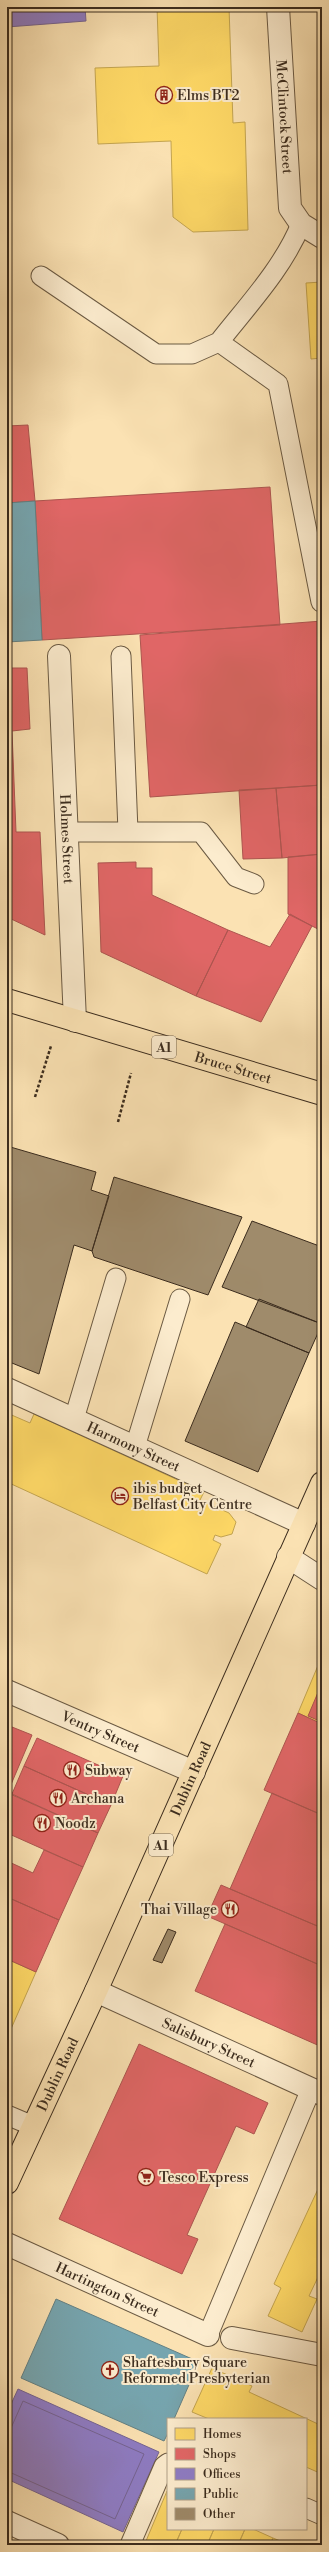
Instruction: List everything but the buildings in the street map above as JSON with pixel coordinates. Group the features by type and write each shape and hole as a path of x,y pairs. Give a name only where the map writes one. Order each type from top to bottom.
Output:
{"main road":[{"name":"Bruce Street","path":"7,1000 322,1094"},
{"name":"Dublin Road","path":"7,2183 96,1992 322,1483"}],"street":[{"name":"McClintock Street","path":"278,7 290,208 301,224"},
{"path":"301,224 322,237"},
{"name":"Holmes Street","path":"59,656 76,1021"},
{"name":"Harmony Street","path":"7,1389 304,1524"},
{"path":"288,1557 322,1579"},
{"name":"Ventry Street","path":"7,1691 194,1772"},
{"name":"Salisbury Street","path":"96,1992 316,2091"},
{"name":"Hartington Street","path":"7,2244 208,2335"},
{"path":"232,2338 322,2355"},
{"path":"7,2522 58,2545"}],"lane":[{"path":"41,276 156,354 192,354 219,342 254,298 294,242 301,224"},
{"path":"219,342 278,384 321,602"},
{"path":"121,656 128,831"},
{"path":"67,832 201,832 236,877 254,884"},
{"path":"74,1419 116,1278"},
{"path":"135,1447 180,1299"},
{"path":"208,2335 316,2091"},
{"path":"7,2115 33,2126"},
{"path":"130,2545 164,2466 167,2464"},
{"path":"307,2508 322,2515"}],"path":[{"path":"35,1097 51,1046"},
{"path":"118,1122 131,1073"}],"place":[{"name":"Elms BT2","path":"164,95"},
{"name":"ibis budget Belfast City Centre","path":"120,1496"},
{"name":"Subway","path":"72,1770"},
{"name":"Archana","path":"58,1798"},
{"name":"Noodz","path":"42,1823"},
{"name":"Thai Village","path":"230,1909"},
{"name":"Tesco Express","path":"146,2177"},
{"name":"Shaftesbury Square Reformed Presbyterian","path":"110,2370"}]}
